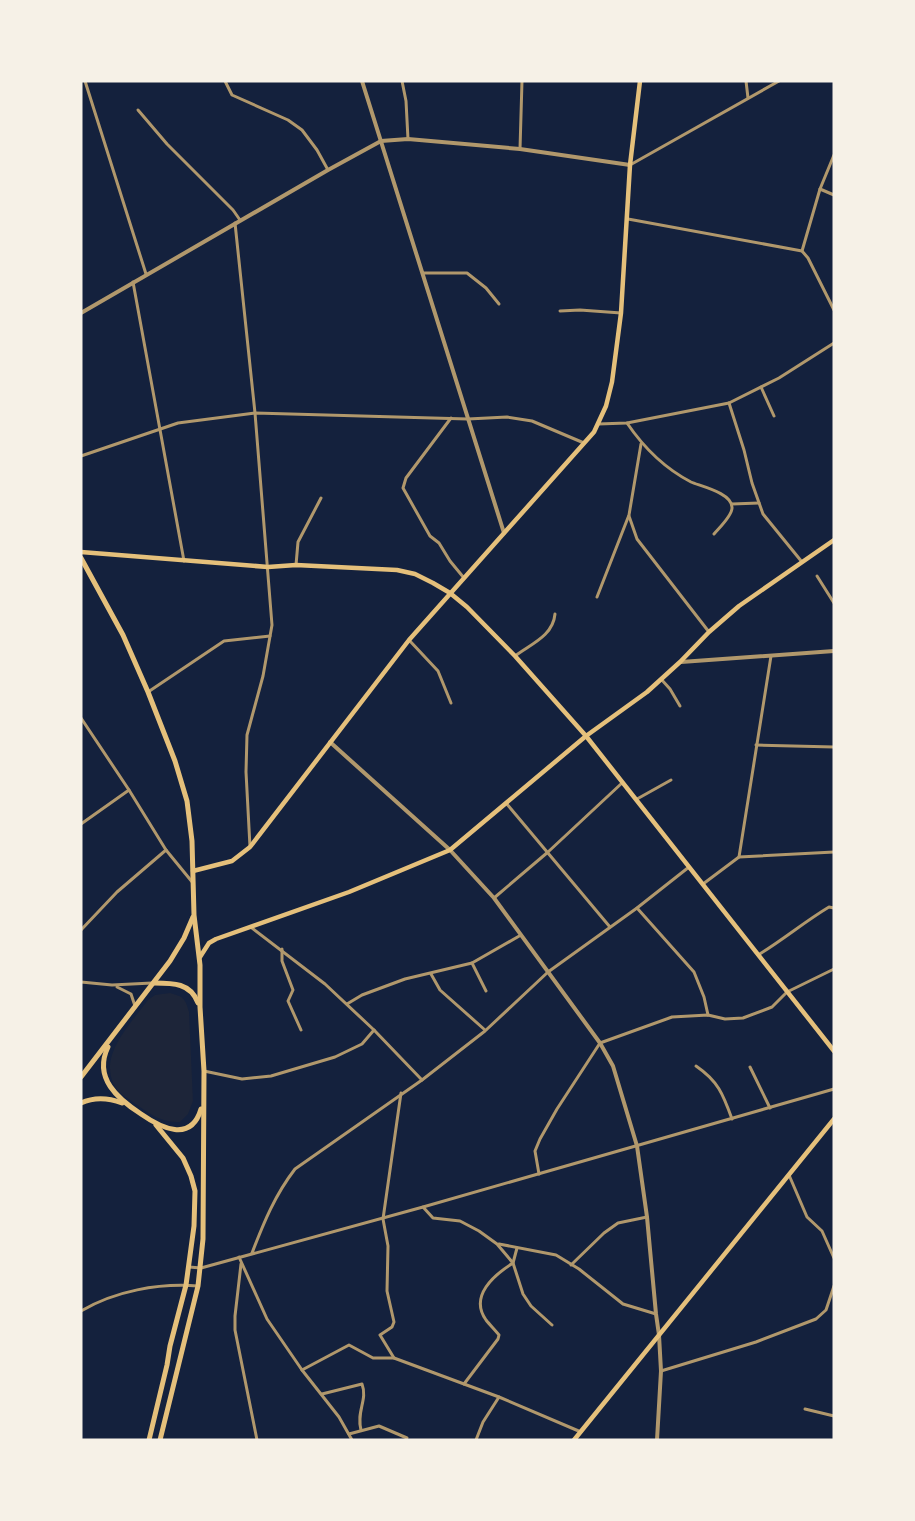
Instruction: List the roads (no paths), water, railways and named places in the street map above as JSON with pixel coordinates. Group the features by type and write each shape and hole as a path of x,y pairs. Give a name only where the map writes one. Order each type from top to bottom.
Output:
{"highway":[{"path":"81,558 123,635 148,692 175,761 187,801 194,915 200,957 204,1071 204,1204 198,1286 160,1440"},
{"path":"81,1077 154,983 184,938 194,915"},
{"path":"154,983 176,983 184,986 196,996 200,1007"},
{"path":"112,1037 106,1051 105,1076 108,1086 118,1098 156,1125 167,1130 186,1128 200,1115 203,1104"},
{"path":"81,1103 97,1099 114,1100 129,1106"},
{"path":"149,1440 186,1285 195,1191 183,1158 156,1125"}],"main road":[{"path":"193,871 232,861 250,847 409,639 586,444 598,424 610,393 621,313 630,165 640,81"},
{"path":"200,957 209,944 216,939 349,892 450,850 586,736 661,679 739,606 834,540"},
{"path":"81,552 268,567 296,565 397,570 416,574 450,593 515,656 586,736 834,1052"},
{"path":"574,1440 834,1119"}],"street":[{"path":"85,81 146,274"},
{"path":"225,81 232,95 288,120 302,130 328,170"},
{"path":"362,81 504,533"},
{"path":"402,81 406,100 408,139"},
{"path":"520,149 522,81"},
{"path":"746,81 748,98"},
{"path":"81,313 381,141 408,139 520,149 630,165 779,81"},
{"path":"138,110 166,144 233,210 240,220"},
{"path":"802,251 820,189 834,155"},
{"path":"820,189 834,195"},
{"path":"628,219 802,251 808,258 834,310"},
{"path":"235,223 255,413 272,625 263,676 248,735 246,772 250,847"},
{"path":"422,273 467,273 486,288 499,303"},
{"path":"133,282 184,561"},
{"path":"560,310 621,313"},
{"path":"598,424 627,423 729,403 779,378 834,343"},
{"path":"761,387 774,416"},
{"path":"729,403 763,514 802,562"},
{"path":"81,456 178,423 255,413 468,419 507,417 524,419 586,444"},
{"path":"451,418 406,478 403,488 430,536 439,543 464,578"},
{"path":"627,423 651,454 689,480 717,491 732,504 759,503"},
{"path":"597,597 629,515 642,444"},
{"path":"296,565 298,542 321,498"},
{"path":"714,534 730,513 732,504"},
{"path":"629,515 637,539 709,632"},
{"path":"623,531 634,530"},
{"path":"817,576 834,603"},
{"path":"515,656 548,633 554,624 555,614"},
{"path":"148,692 224,641 270,636"},
{"path":"409,639 438,671 451,703"},
{"path":"680,662 834,651"},
{"path":"739,857 771,656"},
{"path":"661,679 680,706"},
{"path":"82,720 166,850 193,883"},
{"path":"330,742 450,850 494,898 600,1042 613,1066 637,1146 647,1217 661,1371 657,1440"},
{"path":"756,746 834,747"},
{"path":"637,799 671,780"},
{"path":"494,898 548,852 623,781"},
{"path":"81,824 129,790"},
{"path":"506,803 610,927"},
{"path":"81,930 117,892 166,850"},
{"path":"703,884 739,857 834,852"},
{"path":"252,1253 267,1212 295,1169 422,1080 485,1031 548,972 637,908 689,866"},
{"path":"758,955 788,936 801,923 829,907 834,908"},
{"path":"637,908 694,972 704,996 708,1015"},
{"path":"250,927 282,949 325,984 422,1080"},
{"path":"347,1004 362,995 405,980 472,963 521,935"},
{"path":"282,949 282,961 293,990 288,1001 302,1029"},
{"path":"472,963 486,991"},
{"path":"539,1174 535,1151 540,1139 600,1042 672,1017 708,1015 725,1019 743,1018 772,1007 787,992 834,969"},
{"path":"431,974 440,990 485,1031"},
{"path":"81,982 112,986 154,983"},
{"path":"112,986 131,994 135,1009"},
{"path":"204,1071 242,1079 271,1076 335,1057 362,1044 374,1030"},
{"path":"696,1066 710,1076 722,1091 732,1119"},
{"path":"750,1067 770,1108"},
{"path":"189,1267 201,1268 383,1219 834,1089"},
{"path":"394,1358 380,1335 392,1327 394,1322 387,1291 388,1245 383,1219 401,1093"},
{"path":"789,1175 807,1217 822,1231 834,1258"},
{"path":"423,1207 433,1218 460,1221 497,1244 513,1263 523,1294 531,1306 552,1325"},
{"path":"571,1265 604,1233 618,1223 647,1217"},
{"path":"497,1244 556,1255 579,1269 623,1304 656,1314"},
{"path":"464,1384 498,1339 498,1335 485,1319 480,1304 482,1295 495,1275 513,1263 517,1248"},
{"path":"239,1257 262,1310 302,1370 339,1417 352,1440"},
{"path":"241,1263 235,1316 236,1330 257,1440"},
{"path":"81,1311 107,1297 121,1293 186,1285 198,1286"},
{"path":"661,1371 756,1342 816,1319 826,1310 834,1286"},
{"path":"302,1370 349,1345 374,1358 394,1358 499,1397 581,1432"},
{"path":"322,1394 362,1384 365,1392 358,1418 361,1430"},
{"path":"476,1440 483,1422 499,1397"},
{"path":"805,1409 834,1416"},
{"path":"349,1434 379,1426 407,1438"}]}
